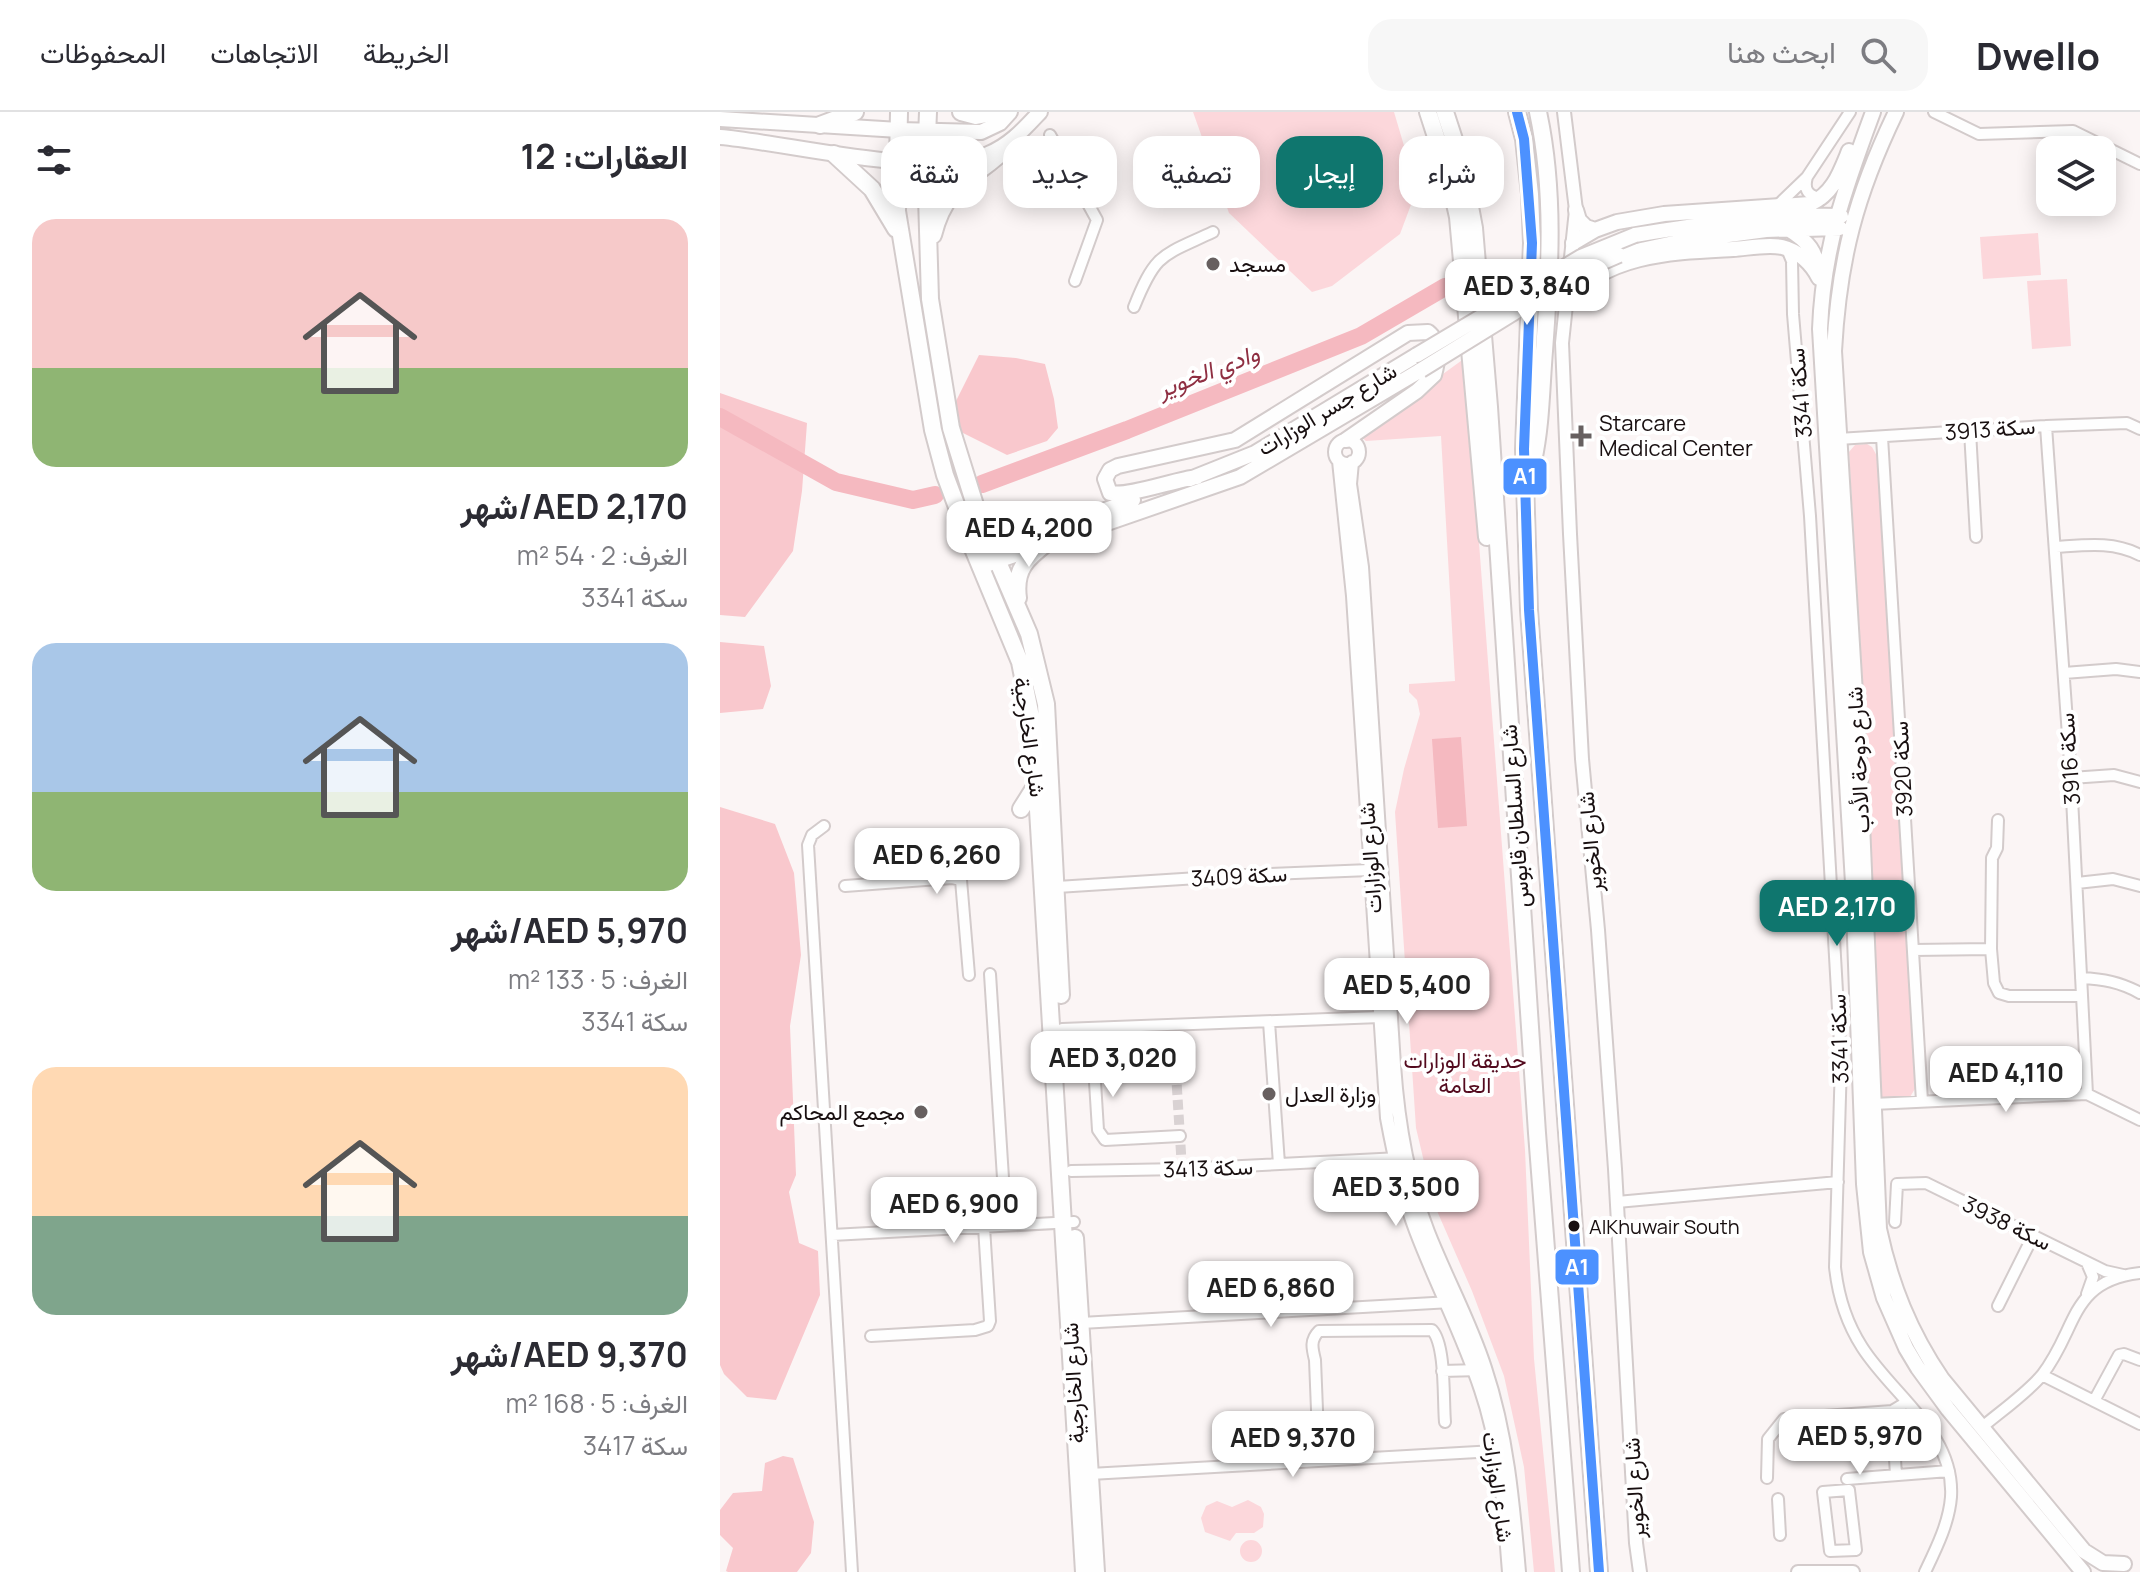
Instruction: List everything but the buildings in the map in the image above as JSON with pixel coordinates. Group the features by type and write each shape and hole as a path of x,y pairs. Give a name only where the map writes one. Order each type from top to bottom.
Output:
{"main road":[{"path":"820,125 855,112"},
{"name":"شارع الخارجية","path":"899,112 899,136"},
{"name":"شارع الخارجية","path":"927,136 928,112"},
{"path":"961,112 976,116 997,112"},
{"path":"720,119 981,132 1000,123 1010,112"},
{"path":"1018,136 1040,112"},
{"path":"1428,112 1458,217 1487,535 1502,603"},
{"name":"شارع السلطان قابوس","path":"1445,112 1462,164 1474,228 1571,1572"},
{"name":"شارع السلطان قابوس","path":"1517,112 1524,139 1532,243 1524,449 1530,625 1599,1572"},
{"path":"1526,493 1540,408 1550,236 1548,186 1538,112"},
{"path":"1573,243 1617,222 1664,214 1810,204 1822,199 1830,191 1858,130 1871,112"},
{"name":"شارع دوحة الأدب","path":"1871,112 1834,222 1821,300 1821,366 1854,911 1864,1184 1871,1252 1884,1298 1924,1377 2083,1572"},
{"name":"شارع دوحة الأدب","path":"1896,112 1852,223 1842,264 1834,351 1860,775 1879,1229 1895,1289 1924,1353 1981,1428 2084,1551 2103,1563 2131,1564"},
{"path":"720,137 881,158"},
{"path":"928,256 938,215 948,197 971,173 1003,153"},
{"path":"834,154 872,189 901,241"},
{"name":"شارع الخارجية","path":"897,208 931,420 945,475 1020,662 1031,706 1038,781 1046,811 1057,887 1071,1171 1066,1178 1066,1269 1084,1572"},
{"name":"شارع الخارجية","path":"927,208 934,322 951,428 979,518 1029,634 1046,704 1046,811 1041,834 1049,989 1058,1132 1081,1323 1096,1572"},
{"path":"1576,210 1579,220 1595,230"},
{"name":"شارع جسر الوزارات","path":"978,562 1046,537 1240,477 1581,257 1635,235 1792,217 1852,223"},
{"path":"1617,222 1609,237 1609,248 1615,261 1704,250 1780,247 1787,249 1815,272"},
{"name":"شارع جسر الوزارات","path":"1046,537 1255,453 1580,272 1683,241 1834,222"},
{"path":"1788,229 1802,237 1815,252 1815,272 1821,300"},
{"path":"1568,302 1585,283 1622,259"},
{"path":"915,325 934,322"},
{"path":"1197,477 1172,480 1120,495 1110,493 1105,479 1110,470 1118,466 1235,440 1408,333 1428,332 1434,337 1437,348 1434,375 1417,391 1346,440"},
{"path":"979,518 995,532 1005,536 1046,537"},
{"path":"1029,634 1018,597 1017,578 1024,562 1046,537"},
{"path":"1038,781 1021,813 1041,834"},
{"path":"1043,857 1050,878 1057,887 1050,895 1046,918"},
{"path":"1049,989 1062,1029 1058,1033 1058,1057 1054,1070"},
{"path":"1058,1132 1066,1166 1071,1171"},
{"path":"1066,1269 1072,1280 1076,1315 1081,1323 1077,1332 1077,1357 1072,1378 1079,1401 1083,1457 1090,1474 1086,1485 1087,1522 1082,1540"},
{"path":"2108,1572 2131,1564"}],"street":[{"name":"شارع الخوير","path":"1564,112 1576,210 1562,343 1571,558 1582,759 1598,930 1640,1572"},
{"path":"1822,199 1812,197 1804,184 1850,112"},
{"path":"1934,112 1979,134 2073,131 2140,164"},
{"path":"1050,135 1097,220 1075,281"},
{"path":"1775,207 1807,177"},
{"path":"1134,307 1147,274 1161,257 1213,232"},
{"name":"سكة 3341","path":"1787,249 1792,261 1812,546 1838,992 1841,1062 1835,1267 1837,1291 1844,1314 1862,1348 1939,1445 1949,1471 1951,1496 1947,1518 1925,1572"},
{"path":"1792,277 1796,271 1815,272"},
{"name":"سكة 3913","path":"1838,439 2127,423 2140,429"},
{"name":"سكة 3916","path":"2046,426 2071,778 2087,1094"},
{"path":"1970,431 1976,537"},
{"name":"سكة 3920","path":"1882,437 1922,1101"},
{"path":"1346,440 1353,442 1359,450 1346,461 1336,448 1346,440"},
{"name":"شارع الوزارات","path":"1346,461 1386,1105 1394,1157 1415,1229 1453,1302"},
{"name":"شارع الوزارات","path":"1346,461 1362,567 1394,1065 1401,1129 1416,1196 1501,1426 1519,1572"},
{"path":"2056,547 2104,544 2126,548 2140,555"},
{"path":"2064,673 2116,669 2140,672"},
{"path":"2071,778 2114,775 2140,782"},
{"path":"1998,820 1997,848 1992,858 1991,949 1994,983 1999,993 2009,996 2082,996"},
{"path":"824,826 812,835 808,845 852,1572"},
{"path":"1370,870 1379,876 1385,916"},
{"name":"سكة 3409","path":"1057,887 1370,870"},
{"path":"845,886 952,878 961,880 969,975"},
{"path":"2077,883 2113,879 2140,886"},
{"path":"1913,950 1991,949"},
{"path":"990,974 1006,1225"},
{"path":"2081,978 2100,978 2123,984 2140,993"},
{"path":"1062,1029 1380,1017 1386,1019 1389,1025 1394,1065"},
{"path":"1269,1022 1279,1164"},
{"path":"1175,1054 1097,1058 1094,1066 1098,1130 1105,1140 1180,1136"},
{"path":"1873,1104 2087,1094 2140,1120"},
{"path":"1394,1157 1403,1161 1416,1196"},
{"name":"سكة 3413","path":"1071,1171 1394,1157"},
{"path":"1617,1202 1838,1182"},
{"name":"سكة 3938","path":"1895,1222 1897,1184 1926,1183 2087,1263 2123,1275"},
{"path":"832,1235 984,1227 1067,1217"},
{"path":"871,1336 975,1330 988,1326 984,1227"},
{"path":"1998,1306 2033,1236"},
{"path":"1981,1428 2042,1375 2087,1294 2093,1277 2087,1263"},
{"name":"سكة 3938","path":"2087,1294 2123,1275 2140,1273"},
{"path":"1081,1323 1453,1302"},
{"path":"1319,1460 1312,1346 1319,1331 1432,1330 1438,1336 1445,1422"},
{"path":"2094,1401 2119,1355 2140,1360"},
{"path":"1442,1371 1480,1370"},
{"name":"شارع الوزارات","path":"1480,1370 1503,1501 1509,1572"},
{"path":"2042,1375 2140,1424"},
{"path":"1767,1478 1768,1439 1784,1419 1892,1411 1907,1402"},
{"path":"1892,1411 1896,1475"},
{"path":"1090,1474 1495,1451 1504,1458 1512,1498"},
{"path":"1847,1479 1949,1471"},
{"path":"1849,1490 1856,1550 1830,1551 1823,1492 1849,1490"},
{"path":"1778,1499 1780,1535"},
{"path":"1798,1572 1853,1572"}],"green space":[{"path":"1193,112 1394,112 1401,136 1399,208 1410,208 1400,234 1332,286 1312,292 1227,208 1260,208 1260,136 1202,136"},
{"path":"2038,233 2041,275 1983,279 1980,237"},
{"path":"2067,279 2071,346 2032,349 2027,281"},
{"name":"حديقة الوزارات العامة","path":"1465,358 1525,1150 1534,1359 1555,1572 1534,1572 1524,1467 1504,1376 1472,1291 1434,1204 1416,1128 1395,812 1420,714 1417,700 1409,692 1409,684 1455,681 1441,436 1366,441 1359,435"},
{"path":"1867,444 1877,456 1916,1087 1910,1097 1893,1099 1878,1094 1865,722 1849,452 1855,445"},
{"path":"1248,1500 1261,1507 1263,1527 1254,1533 1236,1533 1230,1541 1205,1532 1201,1518 1206,1506 1217,1501 1232,1507"},
{"path":"1251,1540 1259,1543 1262,1551 1259,1559 1251,1562 1243,1559 1240,1551 1243,1543"}],"shaded area":[{"path":"979,355 1045,364 1058,428 1047,441 1007,455 957,430 955,403"},
{"path":"720,393 807,423 802,491 793,551 745,617 720,615"},
{"path":"720,642 764,646 771,686 763,709 720,713"},
{"path":"1461,737 1467,826 1438,828 1432,739"},
{"path":"720,807 775,824 794,873 801,955 790,1026 796,1175 789,1192 799,1243 818,1251 820,1295 776,1400 747,1397 724,1374 720,1365"},
{"path":"783,1456 793,1458 814,1522 811,1553 797,1572 728,1572 733,1548 720,1535 720,1510 733,1493 762,1491 765,1463"}],"waterway":[{"name":"وادي الخوير","path":"982,484 1127,430 1361,336 1445,287"},
{"name":"وادي الخوير","path":"720,417 836,482 913,500 935,495"}],"tunnel":[{"path":"1173,1025 1182,1169"}],"transit line":[{"name":"A1","path":"1517,112 1524,139 1532,243 1524,449 1529,610 1599,1572"}],"place":[{"name":"مسجد","path":"1213,264"},
{"name":"Starcare Medical Center","path":"1581,436"},
{"name":"وزارة العدل","path":"1269,1094"},
{"name":"مجمع المحاكم","path":"921,1112"},
{"name":"AlKhuwair South","path":"1574,1226"}]}
